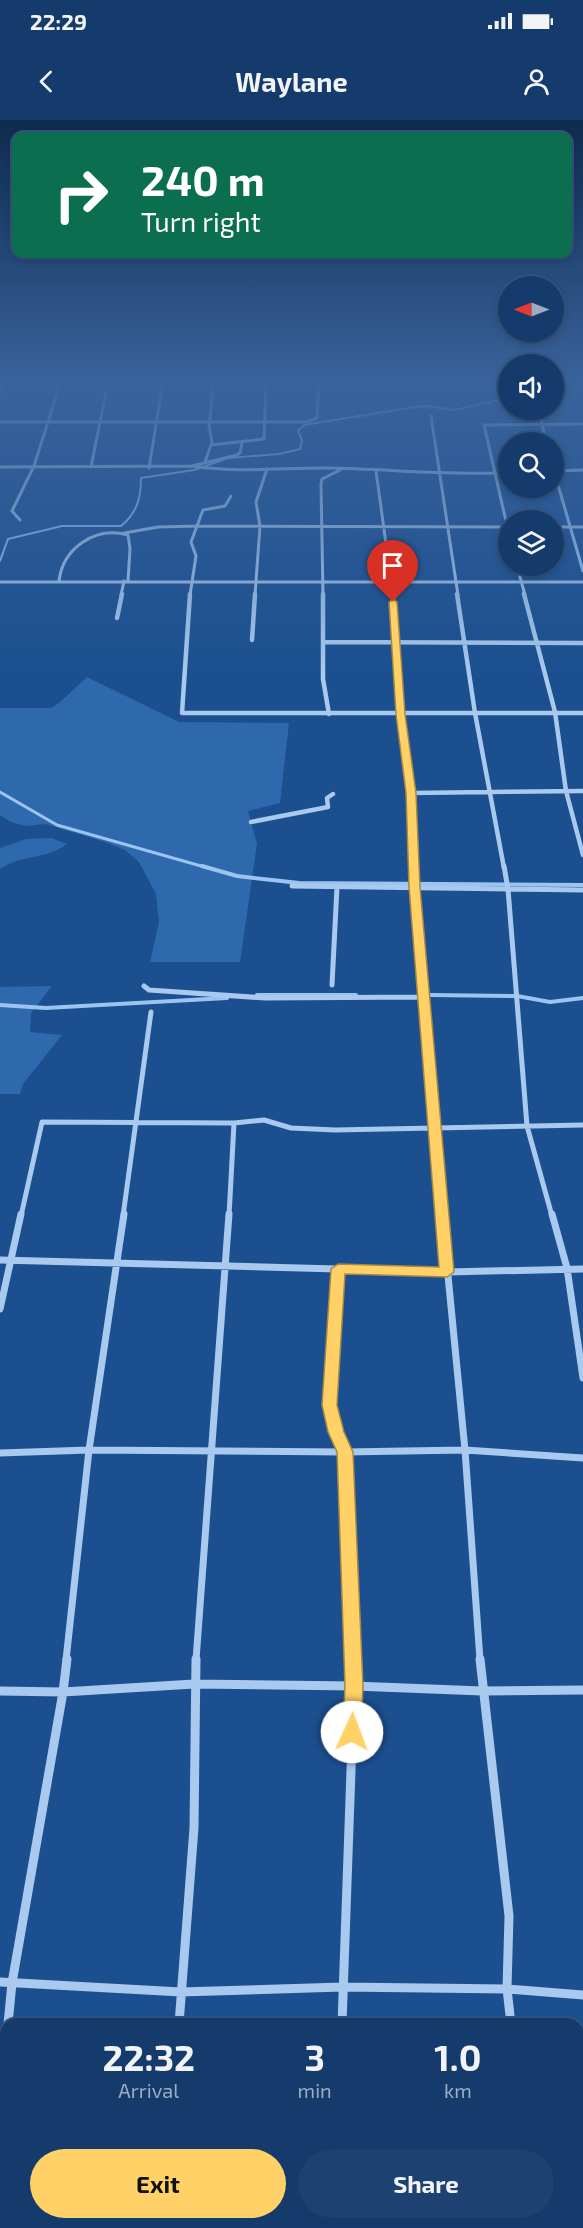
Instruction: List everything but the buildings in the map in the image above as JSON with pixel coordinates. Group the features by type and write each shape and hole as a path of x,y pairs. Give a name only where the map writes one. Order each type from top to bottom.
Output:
{"street":[{"path":"20,520 12,511 27,479"},
{"path":"252,640 260,526 256,502 264,479"},
{"path":"324,479 321,481 323,679 329,714"},
{"path":"377,479 393,581 394,642 400,714 411,793 414,887 447,1272 465,1450 482,1692 509,1916 507,1989 510,2018"},
{"path":"439,479 476,713 508,889 527,1126 567,1268 583,1378"},
{"path":"496,479 504,510"},
{"path":"231,496 225,507 203,510 191,542 196,556 191,581 182,713 583,713"},
{"path":"563,498 583,571"},
{"path":"564,526 583,526"},
{"path":"59,580 64,559 82,543 109,534 158,527 498,528"},
{"path":"117,618 126,580 130,543 128,535 124,533"},
{"path":"520,576 555,712 566,791 583,855"},
{"path":"0,582 59,580 583,582"},
{"path":"324,642 583,643"},
{"path":"411,793 583,791"},
{"path":"251,822 328,807 327,798 333,794"},
{"path":"292,886 583,890"},
{"path":"332,985 337,887"},
{"path":"144,986 149,990 265,998 423,997"},
{"path":"9,2018 12,1983 63,1692 89,1450 137,1124 151,1012"},
{"path":"0,1309 42,1122 137,1124 234,1123 264,1120 291,1128 335,1130 583,1125"},
{"path":"179,2018 194,1828 194,1684 226,1267 234,1123"},
{"path":"0,1260 447,1272 583,1269"},
{"path":"338,1269 329,1405 336,1432 345,1452 354,1686 342,2018"},
{"path":"0,1453 89,1450 345,1452 465,1450 583,1458"},
{"path":"0,1691 63,1692 194,1684 354,1686 482,1692 583,1690"},
{"path":"0,1982 181,1992 342,1987 507,1989 583,1995"}],"shaded area":[{"path":"87,677 179,722 289,723 280,803 248,811 257,844 240,962 150,962 159,922 156,894 139,862 125,850 105,842 46,824 25,826 11,822 0,815 0,708 51,708"},
{"path":"51,838 67,844 51,852 16,861 0,869 0,848 26,839"},
{"path":"52,986 31,1013 30,1032 62,1035 23,1084 20,1094 0,1094 0,987"}],"waterway":[{"path":"0,561 8,539 62,526 121,526 131,516 137,505 141,479"},
{"path":"0,792 57,825 208,868"},
{"path":"202,866 237,876 299,883 583,885"},
{"path":"257,995 356,995"},
{"path":"430,995 517,996 550,1002 583,998"},
{"path":"0,1005 46,1008 227,998"}],"route":[{"path":"352,1732 354,1686 345,1452 336,1432 329,1405 338,1269 447,1272 414,887 411,793 400,714 393,602"}]}
